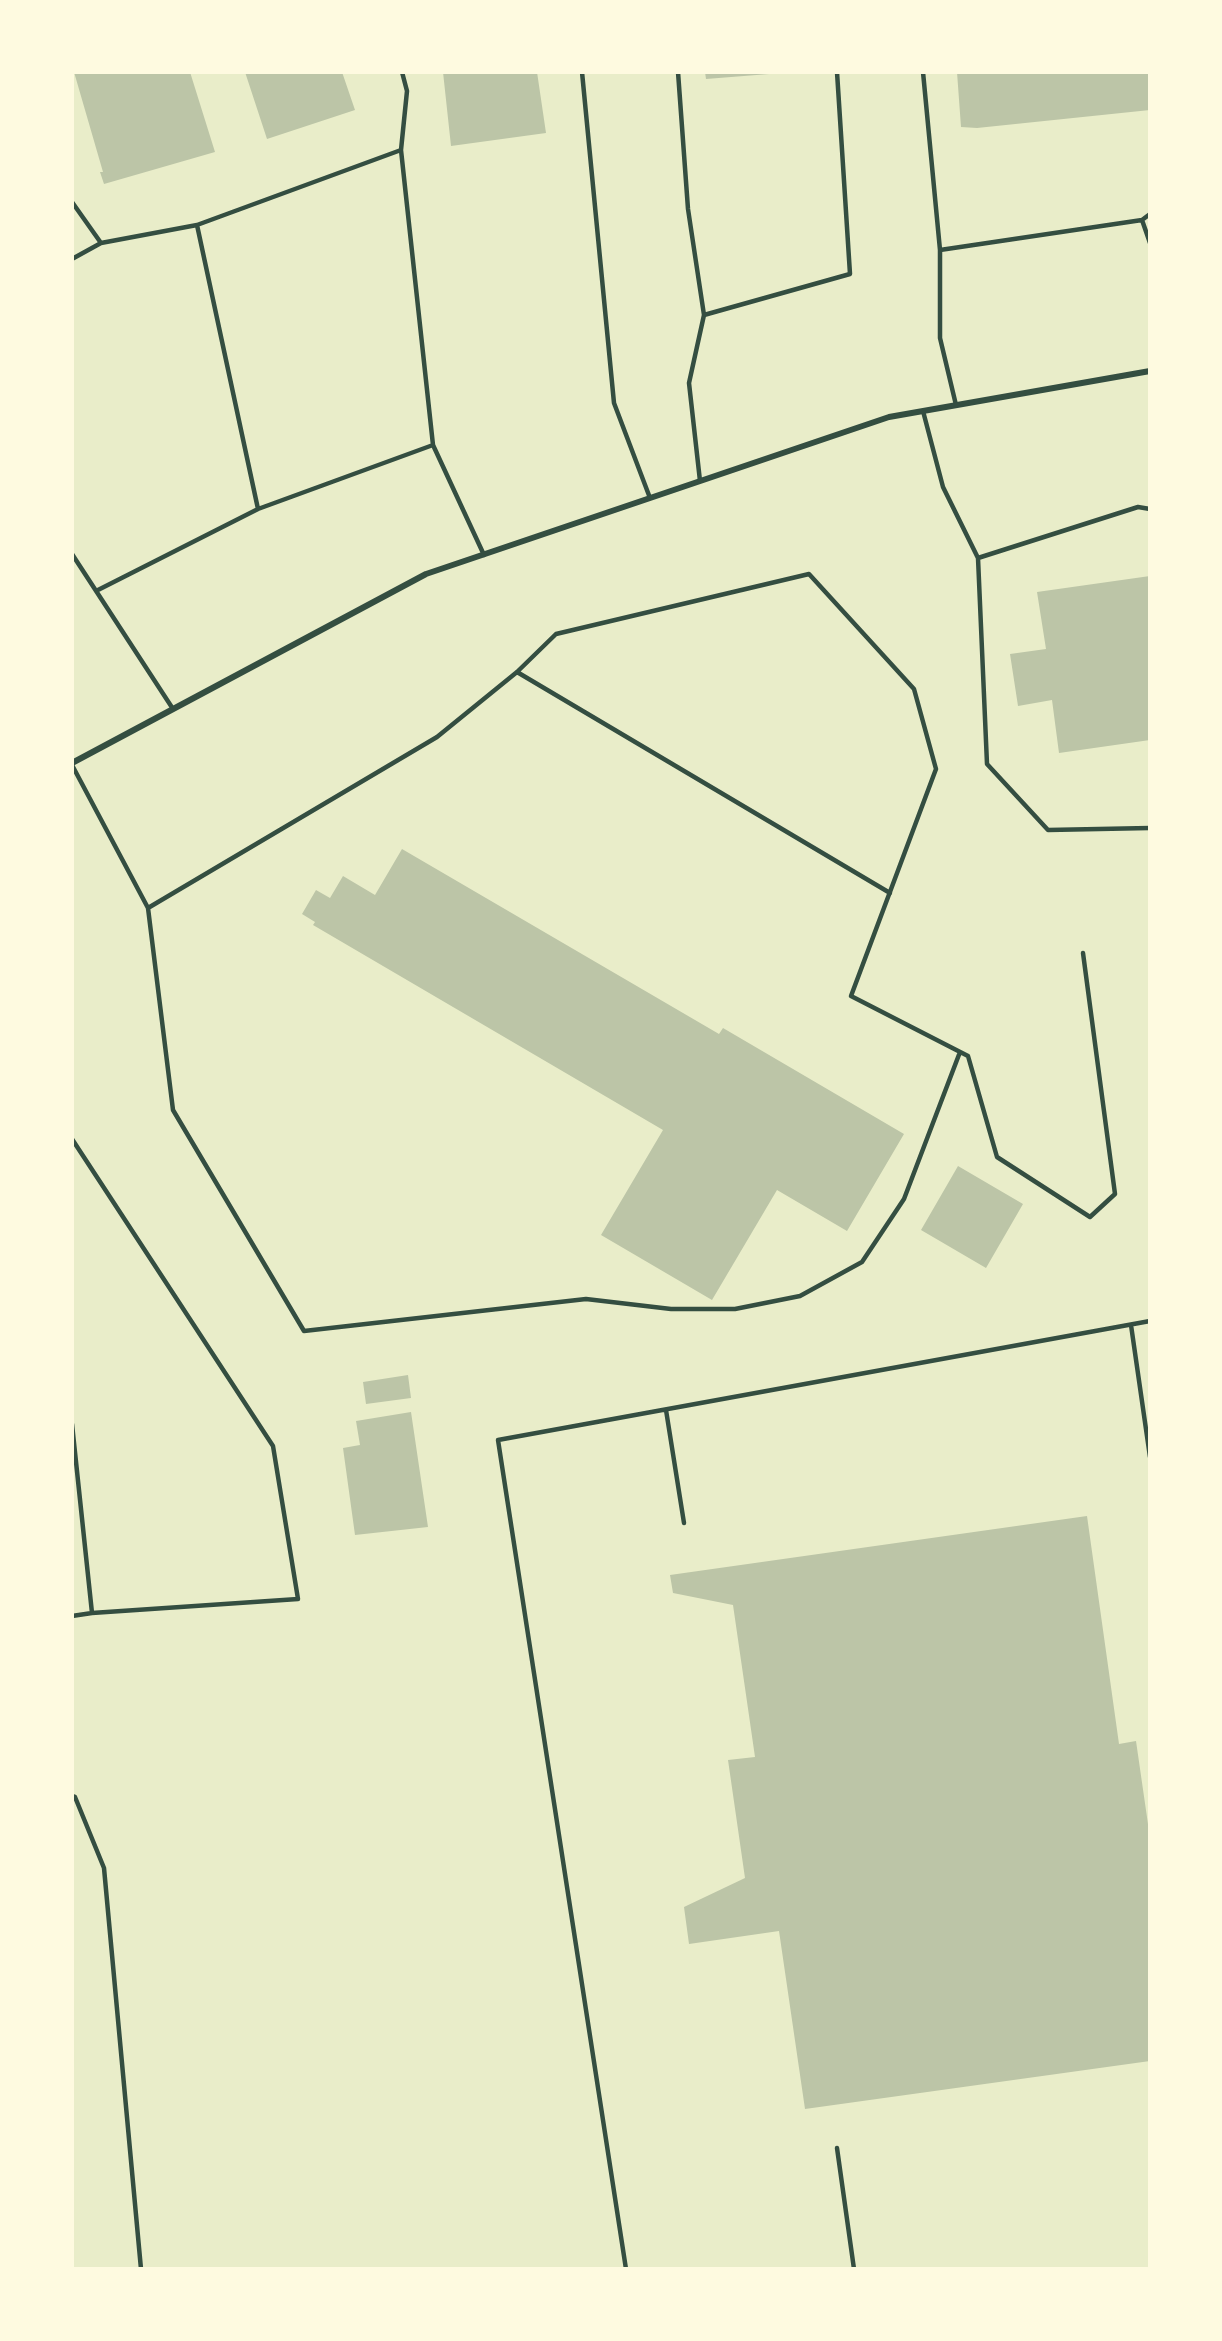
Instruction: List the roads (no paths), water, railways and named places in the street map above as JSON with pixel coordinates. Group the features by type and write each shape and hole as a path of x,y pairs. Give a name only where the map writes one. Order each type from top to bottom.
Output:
{"street":[{"path":"72,764 426,574 889,417 1150,371"}],"lane":[{"path":"402,72 407,91 401,150 433,445 484,555"},
{"path":"582,72 614,403 651,498"},
{"path":"678,72 688,209 704,315 689,383 700,481"},
{"path":"704,315 850,274 837,72"},
{"path":"923,72 939,250 940,338 956,405"},
{"path":"72,259 101,243 197,225 401,150"},
{"path":"72,202 101,243"},
{"path":"939,250 1142,220 1150,214"},
{"path":"1142,220 1150,243"},
{"path":"197,225 258,509"},
{"path":"923,411 943,487 978,558 987,764 1048,830 1150,828"},
{"path":"96,591 258,509 433,445"},
{"path":"978,558 1138,507 1150,509"},
{"path":"72,554 173,709"},
{"path":"148,908 437,737 517,672 556,634 809,574 914,689 936,769 851,996 968,1056 997,1157 1090,1217 1115,1194 1083,953"},
{"path":"517,672 890,893"},
{"path":"72,764 148,908 173,1110 304,1331 586,1299 671,1309 735,1309 800,1296 862,1262 904,1199 960,1052"},
{"path":"72,1138 273,1446 298,1599 92,1613 72,1617"},
{"path":"626,2269 498,1440 1150,1321"},
{"path":"1131,1324 1150,1456"},
{"path":"666,1410 684,1523"},
{"path":"72,1424 92,1613"},
{"path":"72,1796 75,1797 104,1868 141,2269"},
{"path":"837,2148 854,2269"}]}
